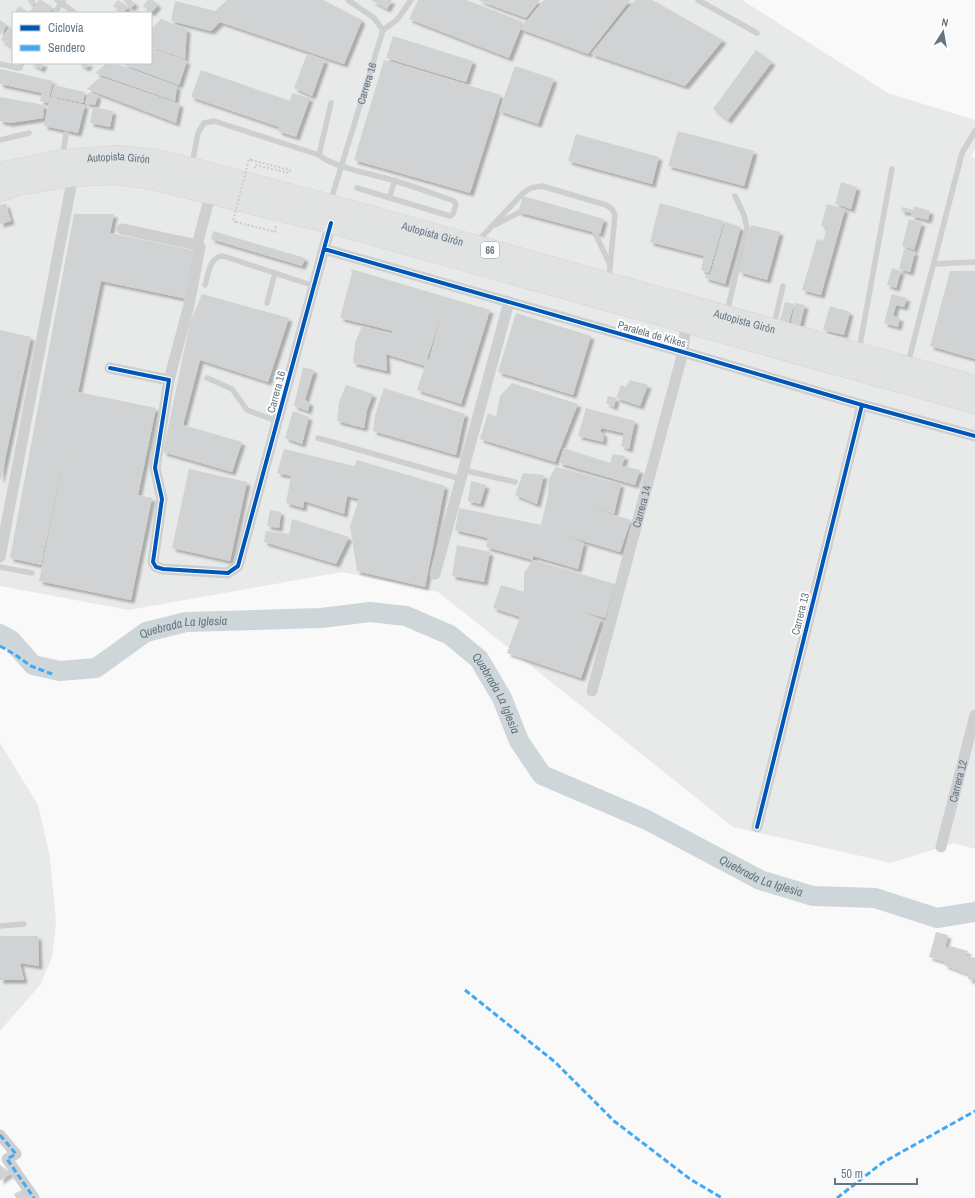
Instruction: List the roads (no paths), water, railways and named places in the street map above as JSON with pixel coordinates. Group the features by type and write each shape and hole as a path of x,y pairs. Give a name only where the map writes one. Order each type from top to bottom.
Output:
{"highway":[{"name":"Autopista Girón","path":"0,191 68,168 118,156 155,160 191,168 331,214 686,322 975,403"},
{"name":"Autopista Girón","path":"0,173 68,168 148,178 211,192 331,214 609,274 726,316 975,386"}],"street":[{"path":"0,556 68,168"},
{"path":"110,368 170,380 200,251 197,245 211,192"},
{"name":"Carrera 16","path":"170,380 155,468 162,499 153,562 156,567 163,569 228,573 238,566 324,249 331,214"},
{"path":"122,229 197,245"},
{"name":"Paralela de Kikes","path":"324,249 862,405 975,436"},
{"path":"435,574 509,302"},
{"name":"Carrera 14","path":"592,691 683,352 686,322"},
{"name":"Carrera 13","path":"757,826 862,405"},
{"name":"Carrera 12","path":"941,847 975,715"},
{"path":"0,1135 16,1154 3,1162 34,1198"}],"lane":[{"path":"348,0 374,18 383,30 397,20 411,0"},
{"path":"698,0 757,33"},
{"path":"54,12 60,1 74,12"},
{"name":"Carrera 16","path":"331,214 342,165 383,30"},
{"path":"0,64 17,68 20,68 22,64"},
{"path":"319,155 331,103"},
{"path":"191,168 198,133 204,123 207,121 214,121 319,155 325,159 342,165 395,180 454,201 456,205 453,214 450,216 357,188"},
{"path":"907,368 962,153 975,131"},
{"path":"0,140 29,133"},
{"path":"66,134 68,168"},
{"path":"858,354 892,168"},
{"path":"389,198 395,180"},
{"path":"474,245 523,193 530,188 542,186 606,205 612,209 615,215 609,274"},
{"path":"726,316 746,228 744,216 734,196"},
{"path":"490,228 520,212"},
{"path":"595,233 609,274"},
{"path":"205,285 213,260 217,256 223,256 314,286"},
{"path":"934,264 975,262"},
{"path":"267,303 275,273"},
{"path":"774,330 783,286"},
{"path":"207,378 232,389 247,410 277,421"},
{"path":"318,438 462,474 515,482"},
{"path":"0,567 32,573"},
{"path":"0,926 24,924"}],"waterway":[{"name":"Quebrada La Iglesia","path":"0,634 11,640 33,665 60,671 96,668 146,632 186,622 321,618 370,612 406,616 450,635 479,659 502,698 519,741 542,775 647,820 760,880 813,896 875,898 937,918 975,912"}]}
